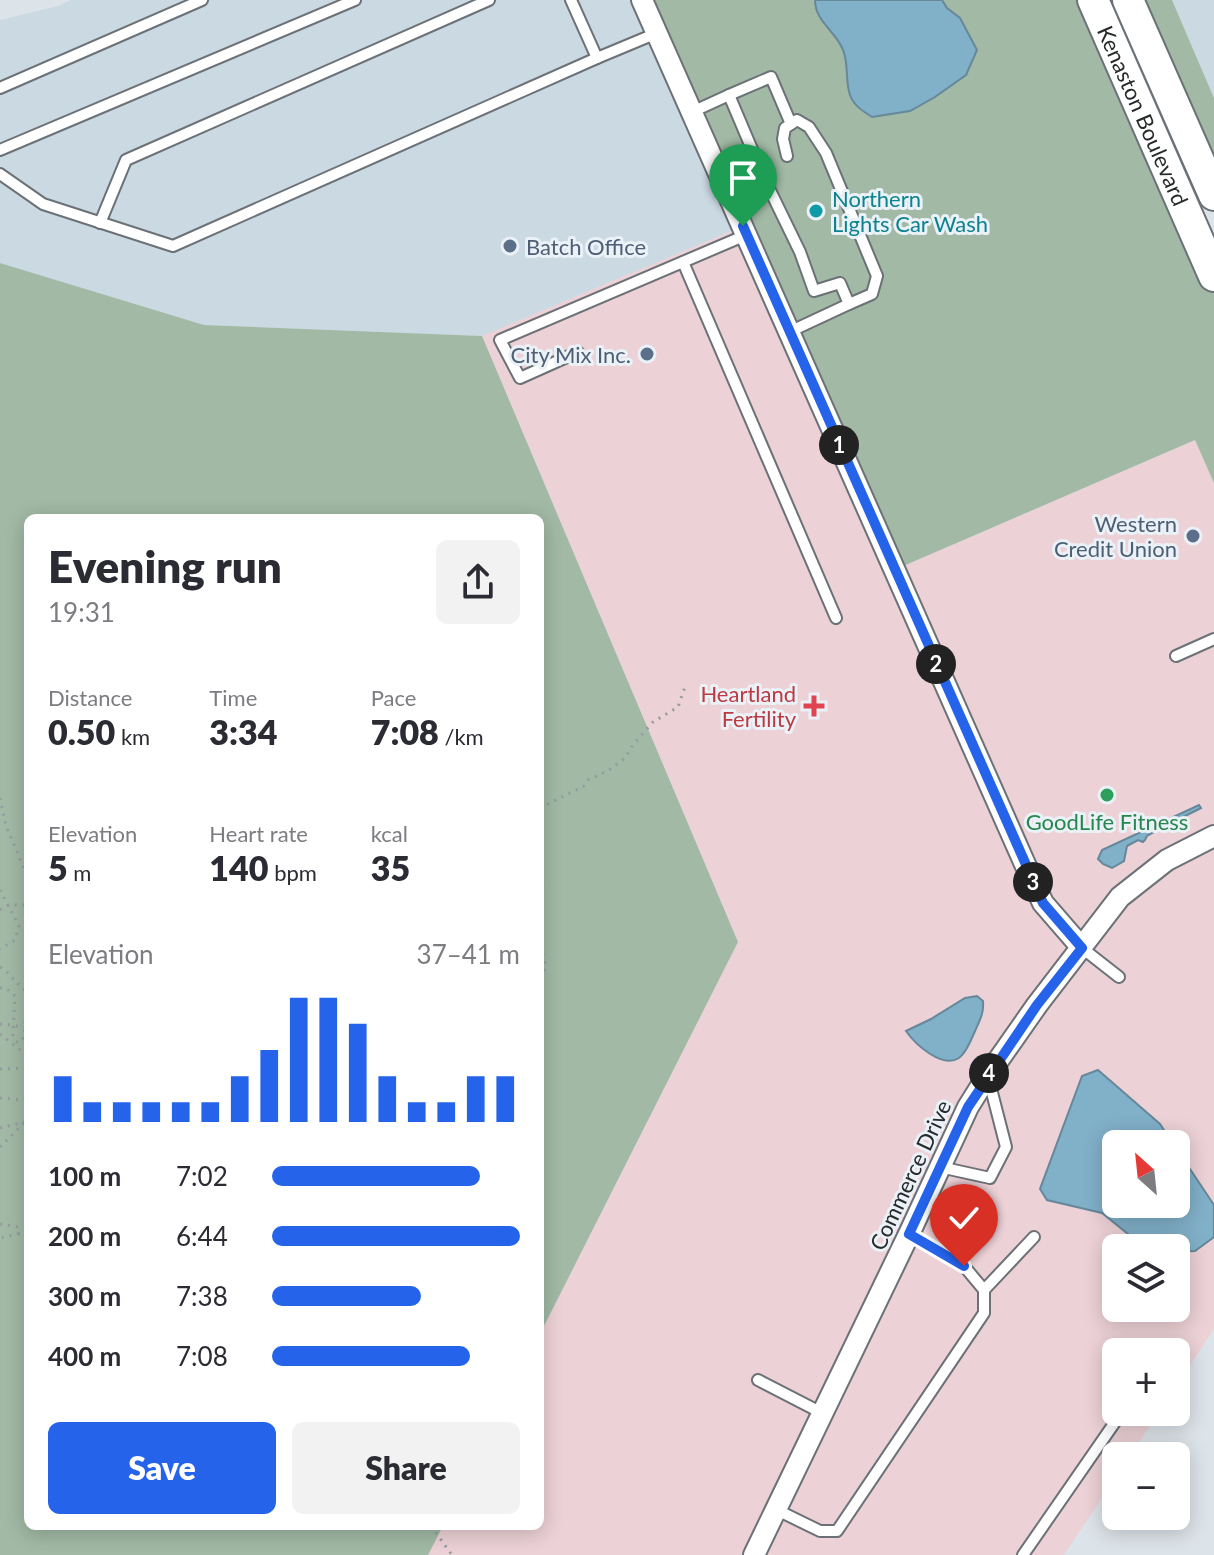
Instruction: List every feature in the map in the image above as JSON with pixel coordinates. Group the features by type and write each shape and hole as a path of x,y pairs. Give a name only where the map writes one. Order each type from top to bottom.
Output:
{"main road":[{"name":"Kenaston Boulevard","path":"1093,0 1214,276"},
{"name":"Kenaston Boulevard","path":"1128,0 1214,195"}],"street":[{"path":"642,0 1043,903 1082,948"},
{"name":"Commerce Drive","path":"754,1555 968,1107 988,1075 1120,897 1167,860 1214,836"}],"lane":[{"path":"0,88 202,0"},
{"path":"0,150 355,0"},
{"path":"100,223 126,160 489,0"},
{"path":"571,0 597,58"},
{"path":"0,174 43,204 173,246 657,33"},
{"path":"692,112 771,77 791,124"},
{"path":"729,95 800,252 814,291 840,283 849,304"},
{"path":"787,156 783,139 785,128 797,120 809,127 826,153 877,276 872,294 789,332"},
{"path":"578,352 520,378 500,340 746,235"},
{"path":"683,262 836,618"},
{"path":"1176,656 1214,639"},
{"path":"1082,948 1119,977"},
{"path":"940,1167 990,1178 1006,1147 988,1075"},
{"path":"775,1509 820,1531 837,1531 984,1313 984,1290 964,1266 909,1234"},
{"path":"984,1290 1034,1237"},
{"path":"758,1380 822,1413"},
{"path":"1023,1555 1112,1426"}],"path":[{"path":"544,806 584,786 588,780 625,758 653,722 678,707 686,684"},
{"path":"0,798 6,826 24,868"},
{"path":"0,890 19,926 15,940 0,949"},
{"path":"0,910 9,905 24,905"},
{"path":"0,967 24,989"},
{"path":"0,988 6,988 15,996 13,1035 17,1042 24,1036"},
{"path":"0,1024 24,1026"},
{"path":"0,1034 24,1053"},
{"path":"0,1069 24,1068"},
{"path":"0,1098 24,1100"},
{"path":"0,1128 24,1122"},
{"path":"0,1147 24,1124"},
{"path":"0,1224 18,1227 18,1234"},
{"path":"0,1238 24,1233"},
{"path":"434,1530 452,1555"}],"shaded area":[{"name":"City Mix Inc.","path":"71,0 642,0 743,226 482,336 204,325 0,263 0,20"},
{"path":"1172,0 1214,0 1214,98 1203,72"},
{"path":"743,226 894,570 1195,440 1214,483 1214,1329 1190,1365 1190,1338 1102,1338 1102,1426 1150,1426 1139,1442 1102,1442 1102,1498 1064,1555 428,1555 441,1530 544,1530 544,1326 738,942 482,336"}],"green space":[{"path":"642,0 1093,0 1214,276 1214,483 1195,440 894,570"},
{"path":"1134,0 1172,0 1214,98 1214,187"},
{"path":"0,263 204,325 482,336 738,942 544,1326 544,514 24,514 24,1530 441,1530 428,1555 0,1555"}],"water":[{"path":"815,0 942,0 960,18 977,50 966,75 935,97 910,111 872,117 852,99 843,50 818,14"},
{"path":"1199,805 1201,808 1147,836 1143,842 1138,840 1127,846 1124,861 1112,868 1098,859 1102,850"},
{"path":"977,996 983,1001 981,1016 968,1046 959,1058 952,1061 937,1058 906,1031 965,998"},
{"path":"1098,1070 1164,1130 1102,1130 1102,1213 1047,1200 1040,1189 1082,1076"},
{"path":"1190,1169 1214,1205 1214,1237 1195,1251 1190,1251 1190,1234 1128,1234 1108,1218 1190,1218"}],"place":[{"name":"Northern Lights Car Wash","path":"816,211"},
{"name":"Batch Office","path":"510,246"},
{"name":"City Mix Inc.","path":"647,354"},
{"name":"Western Credit Union","path":"1193,536"},
{"name":"Heartland Fertility","path":"814,706"},
{"name":"GoodLife Fitness","path":"1107,795"}],"route":[{"path":"743,226 1043,903 1082,948 1037,1005 968,1107 909,1234 964,1266"}]}
